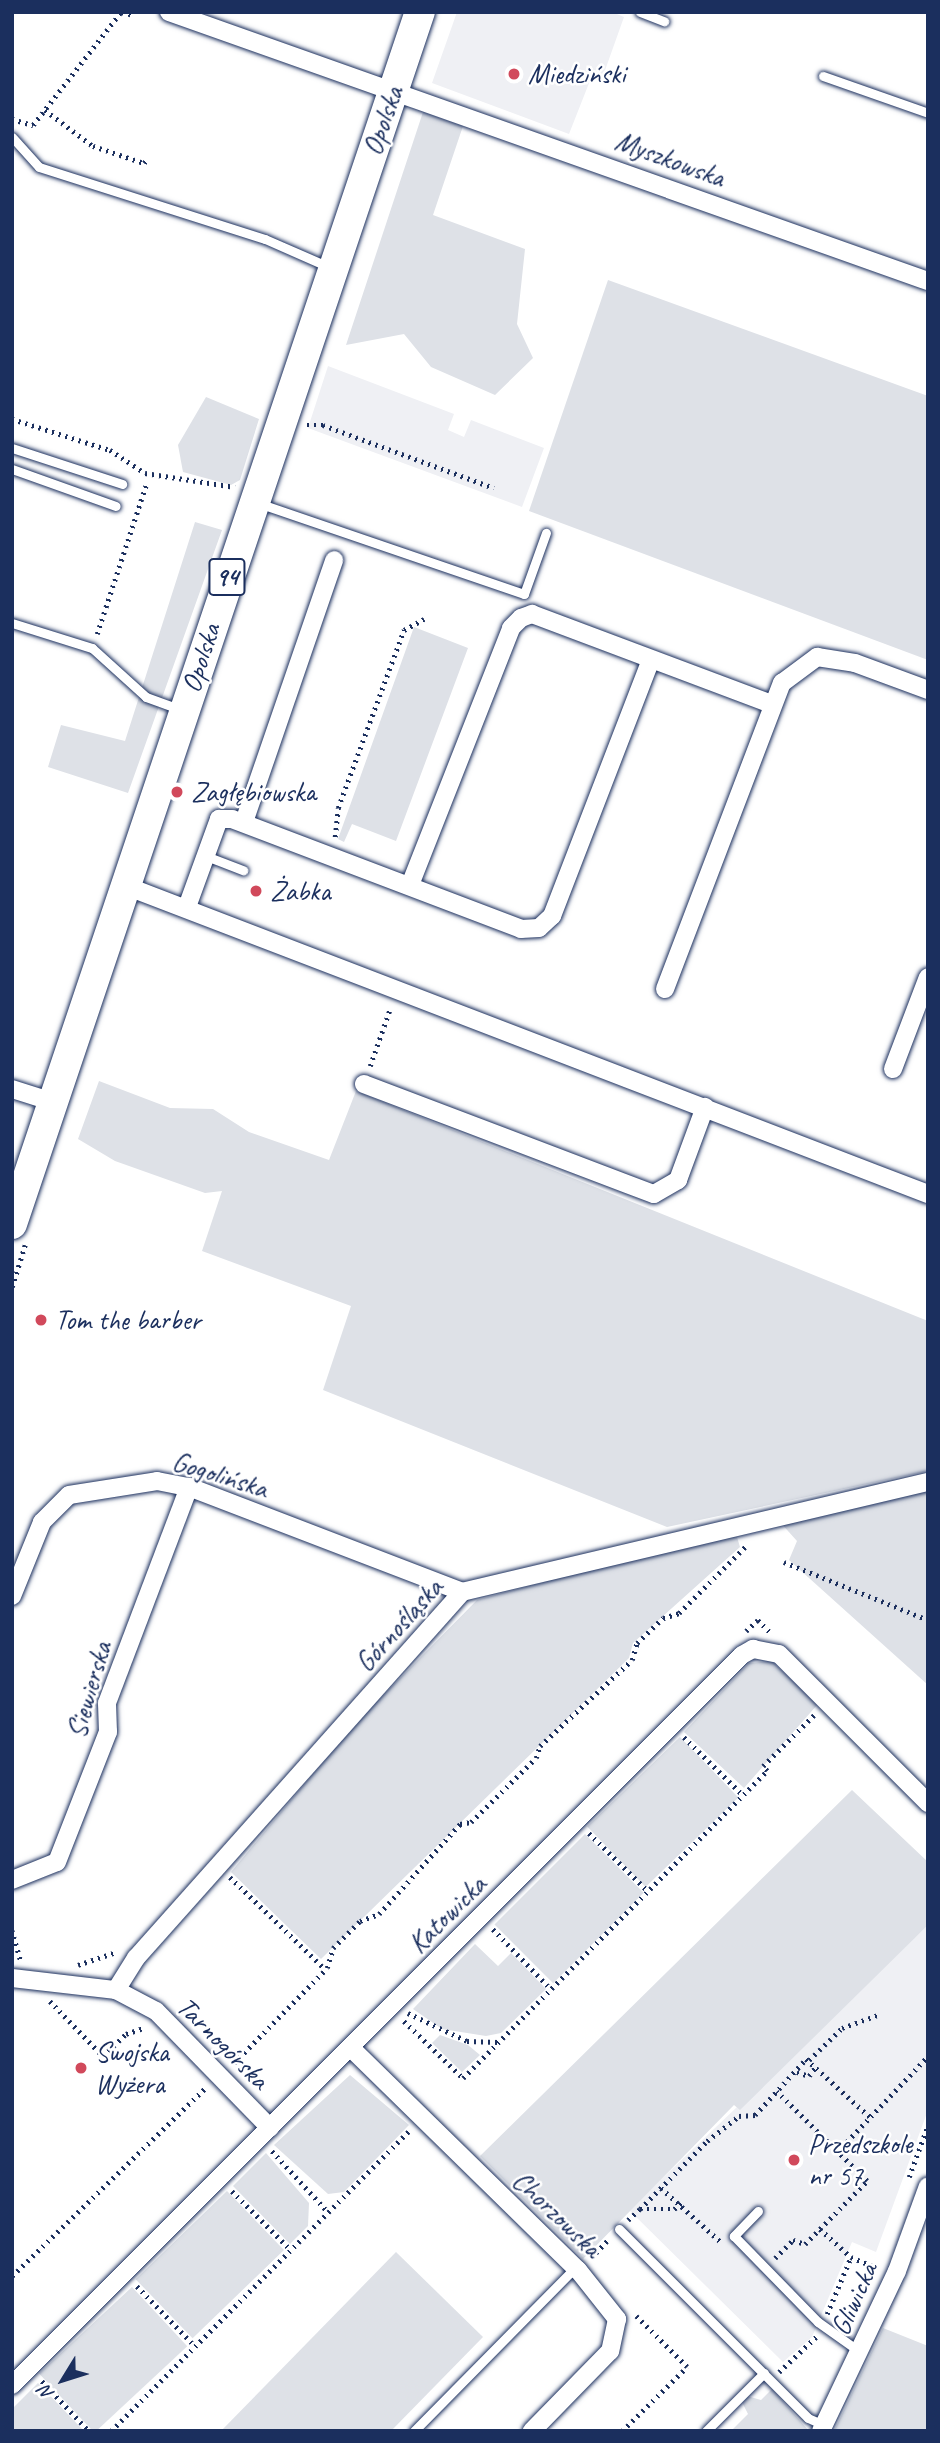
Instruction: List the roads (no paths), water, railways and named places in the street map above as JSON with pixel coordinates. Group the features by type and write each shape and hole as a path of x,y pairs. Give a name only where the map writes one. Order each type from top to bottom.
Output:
{"main road":[{"name":"Opolska","path":"12,1224 184,711 249,492 334,269 420,12"}],"street":[{"name":"Myszkowska","path":"169,12 394,88 928,281"},
{"path":"244,822 334,560"},
{"path":"410,886 510,628 532,614 772,705"},
{"path":"665,989 782,683 817,657 855,663 928,690"},
{"path":"187,907 219,819 244,822 521,929 546,924 651,660"},
{"path":"125,886 187,907 928,1194"},
{"path":"893,1069 928,977"},
{"path":"364,1084 654,1194 678,1180 705,1107"},
{"path":"12,1089 53,1102"},
{"name":"Gogolińska","path":"12,1596 41,1522 69,1495 157,1482 189,1487 462,1591"},
{"name":"Górnośląska","path":"116,1990 136,1958 462,1591 928,1482"},
{"name":"Siewierska","path":"12,1880 57,1862 108,1732 107,1703 189,1487"},
{"name":"Katowicka","path":"12,2385 742,1655 753,1649 779,1654 928,1803"},
{"name":"Tarnogórska","path":"17,1972 116,1990 156,2011 270,2128"},
{"name":"Chorzowska","path":"351,2048 608,2302 618,2333 610,2351 532,2431"},
{"name":"Gliwicka","path":"822,2428 860,2351 928,2186"}],"lane":[{"path":"640,12 664,21"},
{"path":"823,76 928,113"},
{"path":"12,136 39,167 265,239 334,269"},
{"path":"12,448 122,484"},
{"path":"12,469 116,506"},
{"path":"249,492 524,594 546,533"},
{"path":"12,623 92,648 146,697 184,711"},
{"path":"206,856 243,870"},
{"path":"758,2211 734,2236 822,2326 860,2351"},
{"path":"619,2229 822,2428"},
{"path":"414,2431 575,2268"},
{"path":"706,2431 768,2376"}],"place":[{"name":"Miedziński","path":"514,74"},
{"name":"Zagłębiowska","path":"177,792"},
{"name":"Żabka","path":"256,891"},
{"name":"Tom the barber","path":"41,1320"},
{"name":"Swojska Wyżera","path":"81,2068"},
{"name":"Przedszkole nr 57","path":"794,2160"}]}
